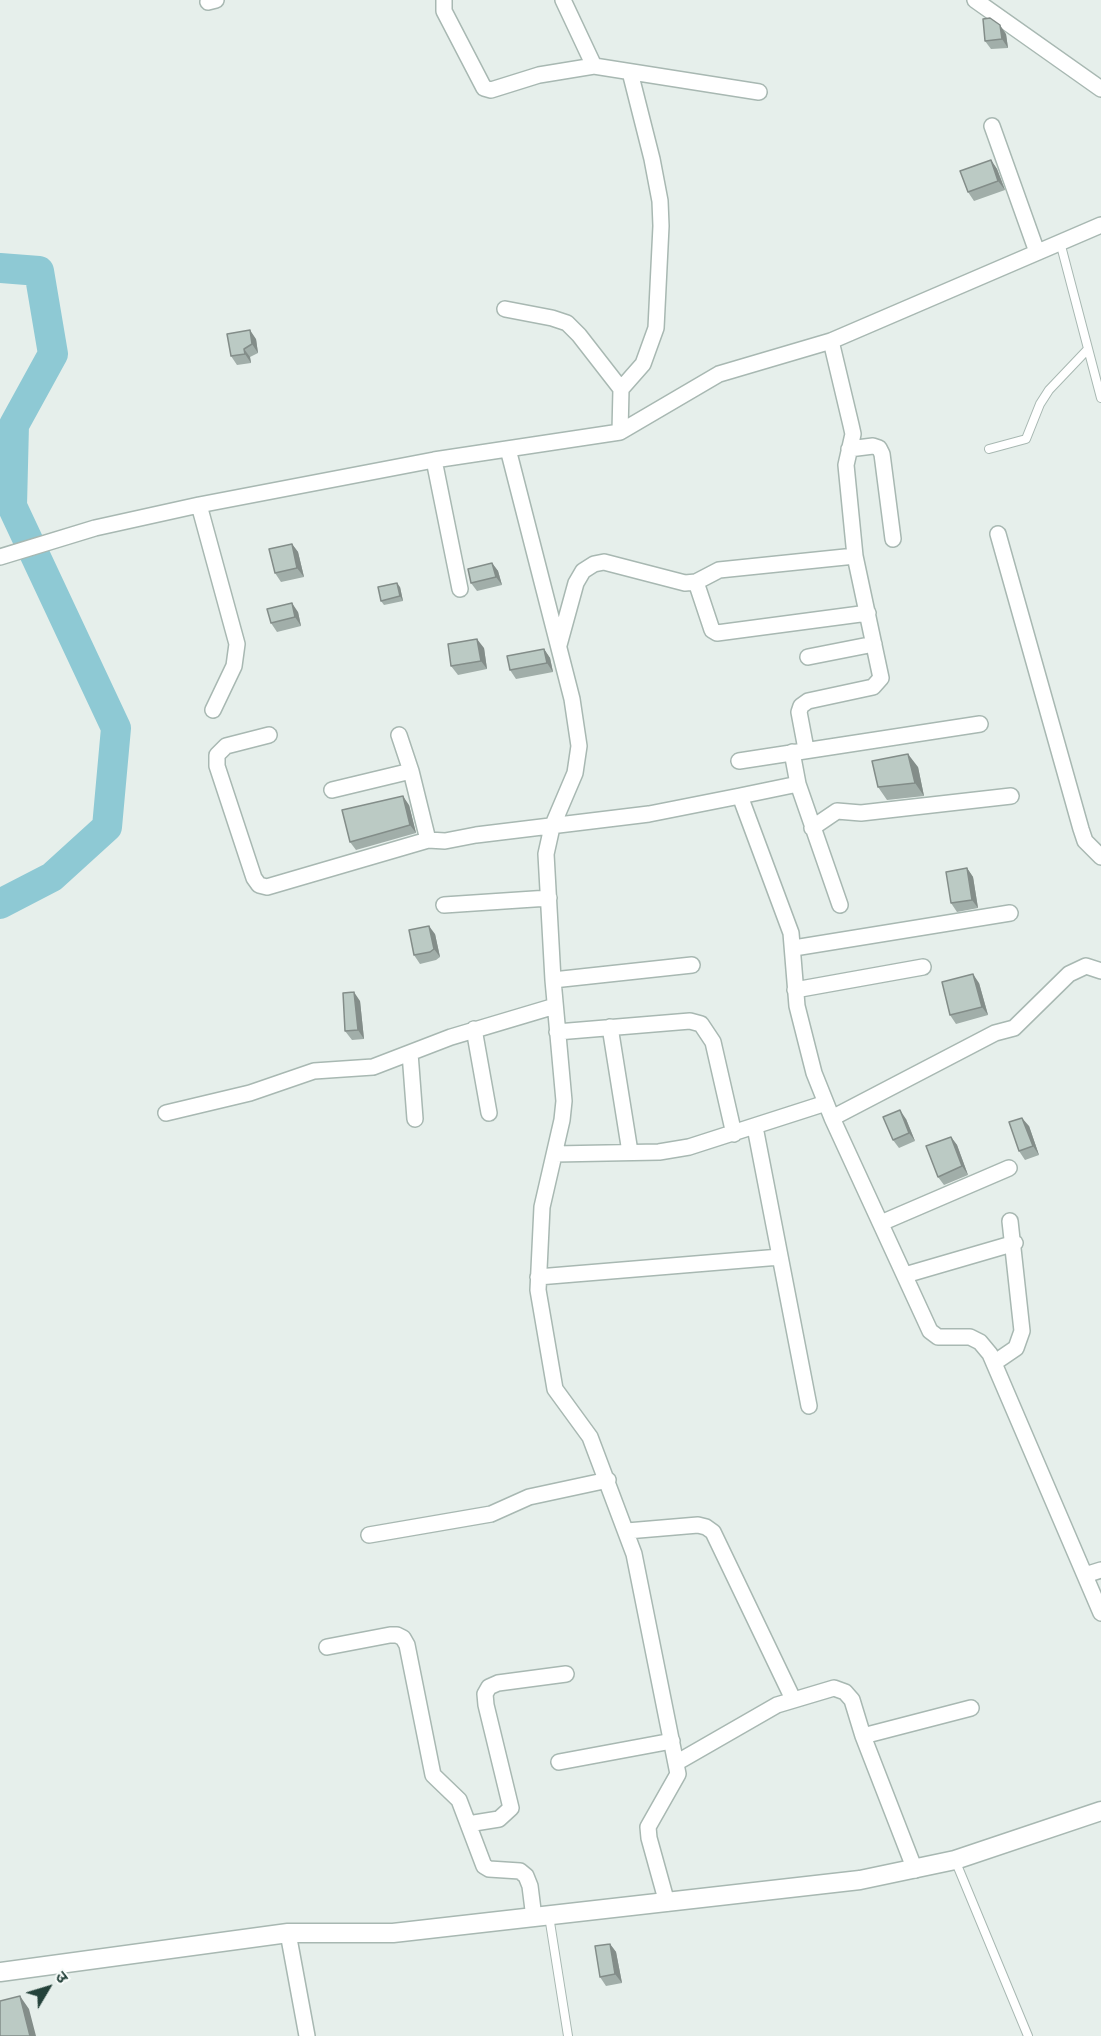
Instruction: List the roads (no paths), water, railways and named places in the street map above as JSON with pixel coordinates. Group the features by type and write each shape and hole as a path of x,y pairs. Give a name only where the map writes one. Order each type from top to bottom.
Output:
{"street":[{"path":"444,0 444,11 484,88 491,90 539,75 594,66 759,92"},
{"path":"563,0 594,66"},
{"path":"975,0 1101,89"},
{"path":"621,389 643,364 656,328 662,226 652,159 630,72"},
{"path":"992,126 1037,252"},
{"path":"0,557 95,528 199,505 434,460 620,432 719,374 831,341 1101,225"},
{"path":"505,309 567,323 579,335 621,389 620,432"},
{"path":"831,341 851,425 846,465 855,556 881,678 879,683 873,687 808,701 801,706 799,712 798,783 840,905"},
{"path":"849,449 873,446 879,448 882,454 892,538"},
{"path":"507,449 559,647 577,725 579,746 575,773 552,827 546,854 553,980 564,1101 555,1154 542,1207 538,1277 542,1323 555,1389 590,1437 627,1531 678,1774 648,1827 667,1903"},
{"path":"434,460 460,589"},
{"path":"199,505 237,644 234,666 213,710"},
{"path":"998,534 1081,830 1085,841 1101,857"},
{"path":"559,647 576,583 583,572 594,564 604,562 685,583 696,582 719,570 855,556"},
{"path":"696,582 712,630 717,633 868,613"},
{"path":"808,657 874,644"},
{"path":"739,761 980,724"},
{"path":"269,735 225,746 217,755 217,766 259,885 275,886 428,840 445,841 476,835 681,810 798,783"},
{"path":"399,735 411,771 428,840"},
{"path":"332,790 411,771"},
{"path":"740,796 787,920 794,948 795,990 814,1073 829,1111 930,1331 938,1337 969,1337 980,1342 994,1363 1101,1613"},
{"path":"813,828 837,811 861,813 1011,796"},
{"path":"444,905 549,897"},
{"path":"794,948 1010,913"},
{"path":"553,980 692,966"},
{"path":"555,1154 630,1152 689,1147 755,1127 829,1111 995,1034 1014,1028 1069,974 1086,966 1101,971"},
{"path":"795,990 923,967"},
{"path":"166,1113 250,1093 314,1071 373,1068 474,1029 555,1006"},
{"path":"557,1032 690,1021 701,1024 712,1042 734,1134"},
{"path":"610,1027 630,1152"},
{"path":"474,1029 489,1113"},
{"path":"411,1053 415,1119"},
{"path":"755,1127 809,1406"},
{"path":"881,1223 1009,1168"},
{"path":"994,1363 1016,1348 1022,1331 1015,1243 1010,1221"},
{"path":"906,1275 1015,1243"},
{"path":"538,1277 780,1257"},
{"path":"369,1535 491,1514 529,1497 608,1480"},
{"path":"627,1531 698,1525 713,1532 793,1699"},
{"path":"1085,1575 1101,1570"},
{"path":"327,1647 390,1635 403,1638 433,1775 459,1800 480,1862 489,1869 520,1870 526,1876 542,1917"},
{"path":"468,1824 499,1818 511,1808 486,1705 485,1694 489,1687 498,1683 566,1674"},
{"path":"676,1763 777,1705 834,1688 845,1692 852,1700 863,1736 915,1870"},
{"path":"863,1736 971,1708"},
{"path":"559,1762 672,1741"},
{"path":"0,1972 288,1933 393,1933 860,1880 955,1860 1101,1811"},
{"path":"288,1933 307,2036"}],"lane":[{"path":"1060,242 1101,398"},
{"path":"989,449 1026,439 1040,404 1049,390 1088,349"},
{"path":"955,1860 1028,2036"},
{"path":"542,1917 568,2036"}],"waterway":[{"path":"0,268 39,271 53,354 14,425 12,506 116,728 107,827 52,877 0,904"}]}
